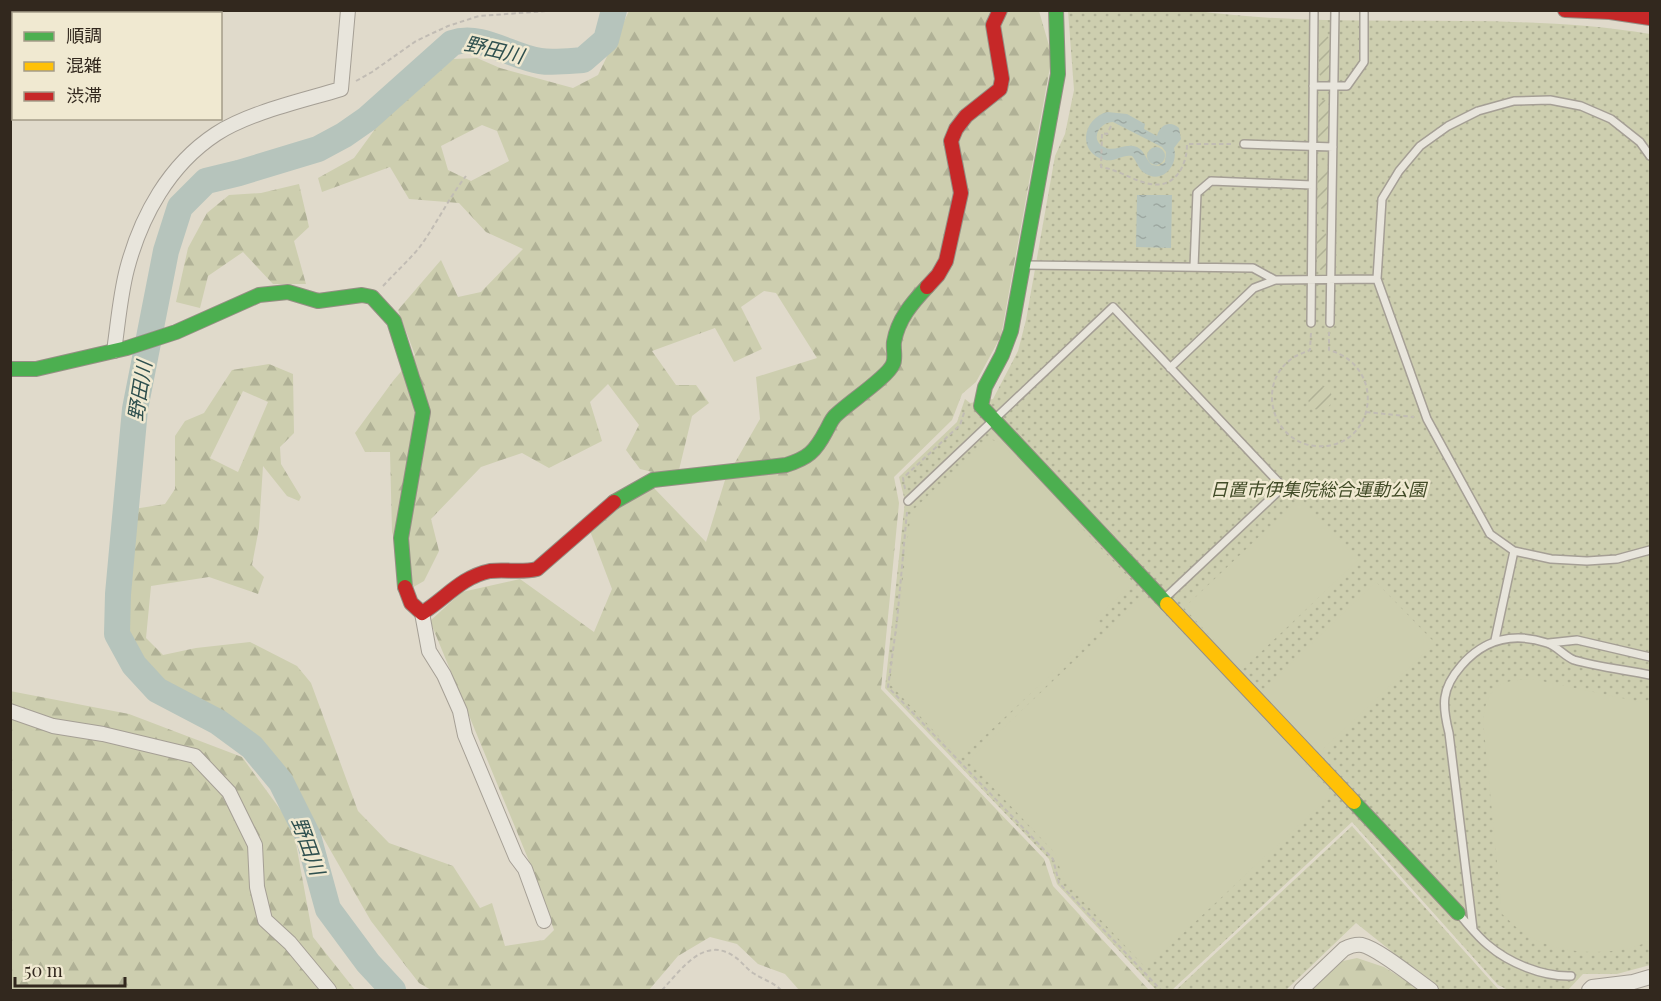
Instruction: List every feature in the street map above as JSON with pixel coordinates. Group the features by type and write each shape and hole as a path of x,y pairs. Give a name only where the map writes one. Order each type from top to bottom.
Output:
{"street":[{"path":"120,350 127,270 146,216 166,181 186,159 216,134 247,119 341,89 348,10"},
{"path":"422,614 434,607 455,585 469,577 488,571 538,569 616,500 637,486 653,480 786,465 804,459 818,447 833,418 887,374 894,363 894,342 900,322 910,306 938,275 946,261 961,193 951,141 956,129 966,116 1000,89 1002,79 993,25 1000,10"},
{"path":"1056,10 1058,74 1011,331 1001,358 983,390 980,404 1458,913"},
{"path":"1565,10 1610,11 1650,18"},
{"path":"10,369 36,369 120,350 176,332 259,295 288,292 318,301 362,295 372,297 394,321 423,412 401,538 405,590 411,603 422,614 429,651 444,675 460,711 465,735 516,857 525,869 544,921"},
{"path":"10,711 53,726 103,734 195,756 229,792 255,845 257,887 265,920 290,943 329,990"},
{"path":"1301,990 1344,949 1360,944 1380,954 1431,990"},
{"path":"1589,990 1592,987 1633,982 1650,977"}],"lane":[{"path":"1311,323 1314,10"},
{"path":"1330,323 1335,10"},
{"path":"1313,86 1347,86 1364,62 1364,10"},
{"path":"1650,156 1640,142 1611,118 1581,106 1550,100 1514,101 1479,111 1448,126 1420,146 1399,171 1382,199 1377,279 1426,419 1490,534 1514,551 1551,559 1587,561 1617,559 1650,550"},
{"path":"1244,144 1333,147"},
{"path":"1194,267 1197,193 1211,181 1312,185"},
{"path":"1023,265 1253,268 1275,280"},
{"path":"1170,368 1254,288 1275,280 1377,279"},
{"path":"908,501 1113,307 1283,487 1163,600"},
{"path":"1495,640 1514,551"},
{"path":"1473,929 1449,733 1443,712 1445,693 1451,678 1480,648 1495,640 1514,637 1549,643 1577,640 1650,657"},
{"path":"1549,643 1572,659 1650,675"},
{"path":"1458,913 1488,945 1508,960 1550,975 1571,976"}],"path":[{"path":"341,89 372,72 416,41 448,26 479,16 561,10"},
{"path":"1111,126 1107,134 1102,133 1101,167 1112,169 1147,184 1166,183 1179,174 1186,160 1187,144 1244,144"},
{"path":"1109,130 1113,132"},
{"path":"372,297 418,249 438,220 449,197 466,176"},
{"path":"1311,323 1310,351 1289,360 1282,367 1273,385 1272,405 1278,422 1285,432 1296,440 1316,446 1326,446 1336,444 1351,435 1366,412 1368,393 1361,372 1345,356 1329,350 1330,323"},
{"path":"980,404 966,407 960,425 903,478 908,501 897,621 888,687 1053,859 1059,883 1161,990"},
{"path":"1366,412 1426,419"},
{"path":"662,990 691,959 706,950 719,949 734,956 753,973 781,990"}],"green space":[{"name":"日置市伊集院総合運動公園","path":"1191,10 1305,20 1536,23 1650,34 1650,965 1617,974 1583,974 1568,990 1508,990 1498,985 1352,822 1172,990 1156,990 1057,884 1049,859 885,688 905,501 899,477 957,422 965,399 970,403 993,399 1018,351 1026,320 1055,156 1065,134 1074,90 1068,11"},
{"path":"629,11 1039,11 1052,56 1001,336 976,382 962,394 952,420 894,477 899,503 881,689 1044,859 1053,886 1149,990 799,990 785,974 758,964 737,944 710,937 678,956 649,990 431,990 419,983 371,921 309,813 258,737 161,683 124,632 134,509 165,504 175,489 175,436 185,421 204,413 232,370 269,364 293,374 294,433 280,447 281,464 301,497 299,501 287,496 263,466 259,528 252,565 264,577 258,594 209,577 151,586 146,638 163,655 196,648 250,642 297,666 311,683 358,811 389,843 453,866 480,908 492,903 505,946 544,940 554,930 529,861 430,621 462,592 520,579 594,632 612,589 590,531 625,501 653,487 706,542 725,480 760,419 756,377 817,358 776,293 764,291 741,307 762,349 734,362 715,328 652,351 676,385 696,385 709,403 692,416 679,470 665,475 640,469 626,450 639,425 608,384 590,402 602,441 549,468 522,453 481,467 431,519 439,551 424,581 410,589 392,532 390,452 365,452 355,433 415,355 398,310 441,260 458,297 481,292 523,249 486,232 459,203 409,199 390,167 322,192 318,178 354,158 378,125 453,59 477,58 500,68 573,88 598,75","holes":["482,125 497,131 509,161 471,181 448,170 441,146","243,391 268,402 238,472 210,458"]},
{"path":"1326,35 1330,39 1329,72 1327,77 1322,78 1319,74 1319,39"},
{"path":"1325,100 1329,105 1328,139 1323,143 1318,138 1319,105 1320,101"},
{"path":"1324,165 1328,170 1327,206 1322,209 1317,203 1318,170"},
{"path":"299,184 309,227 294,241 306,284 273,284 243,252 208,276 200,308 176,302 188,248 207,213 229,195 261,193"},
{"path":"1320,231 1325,232 1327,236 1327,267 1322,271 1317,267 1317,236"},
{"path":"1320,386 1329,389 1332,398 1329,407 1320,410 1311,407 1308,398 1311,389"},
{"path":"988,438 1002,444 1131,580 1129,587 1096,618 1103,626 960,759 890,684 911,512"},
{"path":"1300,498 1358,560 1242,670 1184,608"},
{"path":"1376,582 1435,643 1319,753 1261,692"},
{"path":"1151,599 1333,793 1146,968 1064,881 1055,853 968,761 1139,600"},
{"path":"1532,679 1650,704 1650,941 1621,950 1605,952 1572,950 1541,942 1527,935 1502,914 1483,720 1488,700 1497,688 1511,681"},
{"path":"10,691 129,714 242,757 293,827 313,937 355,990 11,990"},
{"path":"1352,826 1499,990 1440,990 1356,923 1286,990 1176,990"},
{"path":"1357,958 1384,967 1421,990 1311,990 1338,962"}],"water":[{"path":"1107,112 1127,114 1145,124 1144,129 1157,136 1160,129 1166,125 1172,124 1179,128 1181,139 1174,148 1175,155 1171,167 1167,172 1156,177 1143,172 1132,156 1105,160 1096,156 1090,151 1086,136 1092,121","holes":["1113,122 1162,147 1166,152 1165,162 1159,166 1152,165 1137,147 1108,149 1100,144 1097,136 1100,128"]},
{"path":"1156,147 1162,150 1165,156 1162,162 1156,165 1150,162 1147,156 1150,150"},
{"path":"1137,195 1172,195 1171,248 1136,247"}],"waterway":[{"name":"野田川","path":"393,990 368,963 328,909 308,836 281,782 252,747 218,722 157,690 134,665 117,634 118,594 135,409 166,251 180,207 206,181 318,149 344,135 367,119 452,43 463,41 485,43 540,61 583,60 606,40 614,10"}],"traffic: fast":[{"path":"1056,10 1058,74 1011,331 1002,355 985,387 981,406 1167,604"},
{"path":"614,502 653,480 786,465 805,457 818,444 835,416 890,369 894,362 894,342 902,319 927,287"},
{"path":"10,369 36,369 127,348 176,332 259,295 288,292 318,301 362,295 372,297 394,321 423,412 401,538 405,587"},
{"path":"1354,802 1458,913"}],"traffic: slow":[{"path":"1167,604 1354,802"}],"traffic: jam":[{"path":"927,287 938,275 946,261 961,193 951,141 956,129 966,116 1000,89 1002,79 993,25 1000,10"},
{"path":"1565,10 1610,12 1650,18"},
{"path":"405,587 411,603 422,613 462,583 480,574 490,571 537,569 614,502"}]}
